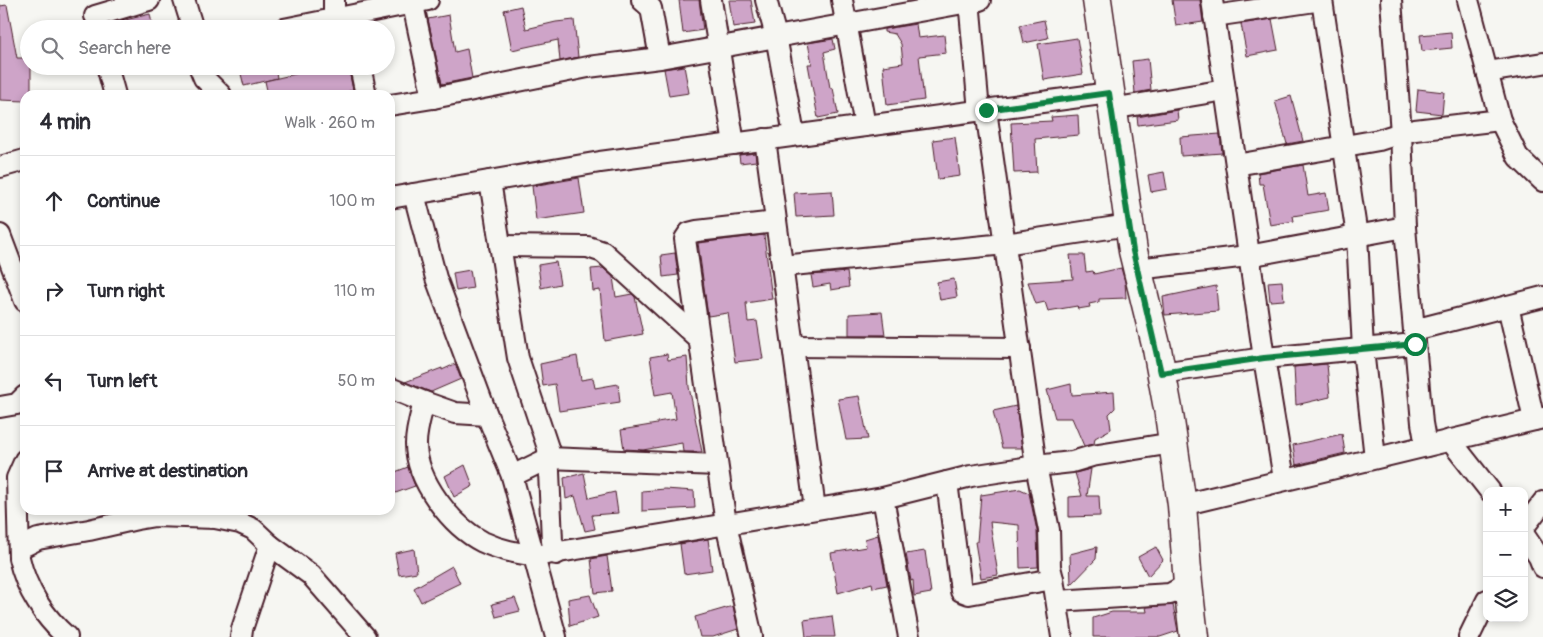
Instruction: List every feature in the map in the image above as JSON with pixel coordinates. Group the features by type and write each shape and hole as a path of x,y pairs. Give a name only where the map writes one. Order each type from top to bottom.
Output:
{"street":[{"path":"95,15 149,0"},
{"path":"184,0 190,20"},
{"path":"642,0 651,8 660,58"},
{"path":"710,0 734,144"},
{"path":"766,0 776,36 794,135"},
{"path":"842,0 865,126"},
{"path":"395,104 588,67 660,58 846,24 928,4 974,0 983,110 1005,244 1036,466 1049,530 1050,567 1062,637"},
{"path":"1097,0 1129,225 1161,373 1173,443 1182,504 1194,637"},
{"path":"1284,479 1248,256 1213,8 1322,0 1357,236 1364,349 1375,458"},
{"path":"1391,0 1401,133 1405,227 1422,423 1426,446"},
{"path":"1468,0 1500,120 1518,156 1543,181"},
{"path":"324,20 418,1 433,98"},
{"path":"1487,72 1543,63"},
{"path":"111,75 114,90"},
{"path":"203,75 216,90"},
{"path":"362,75 365,90"},
{"path":"395,197 600,162 983,110 1225,90"},
{"path":"1236,165 1379,140 1401,133 1500,120"},
{"path":"765,139 815,509"},
{"path":"0,168 20,162"},
{"path":"490,181 518,358 548,448 552,541 556,554"},
{"path":"414,194 436,278 512,476 556,637"},
{"path":"752,637 726,524 685,239 689,233 697,231 776,222"},
{"path":"782,266 1005,244 1129,225"},
{"path":"1137,269 1248,256 1405,227"},
{"path":"0,235 16,255 20,275"},
{"path":"500,246 588,247 603,252 700,339"},
{"path":"1161,373 1264,358 1364,349 1414,337 1508,306 1543,297"},
{"path":"1182,504 1538,419 1508,306"},
{"path":"793,346 1020,348"},
{"path":"395,390 454,413 487,415"},
{"path":"0,408 17,404 20,401"},
{"path":"424,402 416,443 419,468 430,490 451,518 481,541 508,552 535,556 883,498 947,482 1036,466 1072,462 1092,456 1173,443"},
{"path":"1450,440 1487,487"},
{"path":"512,476 549,458 717,465"},
{"path":"20,473 18,478 19,558 27,583 43,612 68,637"},
{"path":"947,482 961,591 969,594 1053,579"},
{"path":"883,498 910,637"},
{"path":"1528,522 1543,502"},
{"path":"20,548 38,538 89,530 155,516 215,518 240,523 253,529 270,545 311,575 365,637"},
{"path":"1528,541 1542,560"},
{"path":"241,637 270,545"},
{"path":"1057,600 1170,594 1188,584"},
{"path":"1468,637 1483,608"}],"building":[{"path":"679,0 699,0 703,30 683,33"},
{"path":"729,0 751,0 755,24 733,27"},
{"path":"1172,0 1200,0 1203,22 1176,26"},
{"path":"7,5 17,58 20,58 20,75 31,75 31,90 20,90 20,101 0,100 0,6"},
{"path":"521,6 526,29 574,20 578,57 560,61 558,40 512,50 504,10"},
{"path":"150,14 151,20 125,20"},
{"path":"449,15 455,52 467,49 472,78 442,84 428,19"},
{"path":"1272,19 1278,50 1247,56 1241,24"},
{"path":"1044,20 1048,38 1024,43 1020,25"},
{"path":"916,24 918,38 944,35 946,53 919,56 924,100 887,105 883,66 903,63 901,44 895,34 884,32 884,29"},
{"path":"1451,32 1452,48 1422,51 1420,35"},
{"path":"1077,38 1083,74 1044,80 1038,44"},
{"path":"833,39 835,49 824,52 830,88 833,88 838,114 818,118 808,64 812,64 808,43"},
{"path":"1148,59 1151,90 1135,93 1132,61"},
{"path":"684,66 689,93 669,96 664,69"},
{"path":"241,75 276,75 277,78 244,86"},
{"path":"291,75 350,75 353,90 267,90 265,81"},
{"path":"1418,89 1444,92 1442,114 1416,111"},
{"path":"1291,96 1303,141 1287,144 1275,101"},
{"path":"1177,110 1178,120 1138,125 1137,117"},
{"path":"1078,115 1079,135 1035,139 1037,172 1014,173 1011,123 1052,121 1051,117"},
{"path":"1220,134 1222,153 1181,156 1180,137"},
{"path":"955,137 960,176 938,179 933,140"},
{"path":"755,153 756,161 740,163 739,155"},
{"path":"1303,165 1308,196 1326,193 1329,210 1293,216 1294,221 1270,225 1263,184 1259,184 1258,173"},
{"path":"1164,172 1167,189 1151,192 1148,175"},
{"path":"579,178 584,213 536,220 532,186"},
{"path":"832,191 834,215 796,217 794,193"},
{"path":"764,235 772,299 746,303 748,322 757,321 763,359 735,362 728,313 708,316 698,243"},
{"path":"675,253 678,275 663,277 661,255"},
{"path":"1070,255 1084,255 1086,272 1093,271 1094,274 1121,268 1125,282 1126,298 1099,299 1099,302 1089,304 1090,307 1078,309 1077,306 1048,311 1045,302 1036,304 1028,282 1073,279"},
{"path":"556,262 560,284 541,288 538,265"},
{"path":"603,268 613,277 616,297 632,294 635,297 643,334 605,341 600,290 593,291 591,269"},
{"path":"470,270 473,288 456,291 453,273"},
{"path":"847,272 849,287 831,290 830,284 813,287 811,275"},
{"path":"954,279 957,297 940,300 937,282"},
{"path":"1282,281 1284,300 1270,301 1268,282"},
{"path":"1216,286 1218,311 1165,315 1163,297"},
{"path":"882,312 885,335 849,335 849,314"},
{"path":"667,354 668,360 687,357 689,387 702,452 683,452 682,443 643,450 624,449 621,430 676,419 672,392 655,395 652,377 650,357"},
{"path":"577,356 581,380 593,378 595,388 618,384 620,402 559,411 555,384 543,386 540,364"},
{"path":"455,364 461,379 431,392 405,382 442,368 442,370"},
{"path":"1327,364 1330,397 1296,405 1294,367"},
{"path":"1071,384 1072,395 1114,392 1115,408 1109,414 1111,429 1095,438 1094,444 1084,446 1072,418 1055,418 1047,390"},
{"path":"859,396 868,439 846,440 838,399"},
{"path":"1016,406 1022,448 1002,448 993,411"},
{"path":"1342,434 1345,453 1296,465 1293,445"},
{"path":"465,465 473,486 454,497 445,476"},
{"path":"408,467 415,486 395,493 395,472"},
{"path":"1091,469 1087,496 1099,496 1100,516 1069,517 1069,497 1082,496 1075,473"},
{"path":"584,473 589,498 615,492 618,513 592,515 595,529 585,531 575,496 566,499 564,478"},
{"path":"665,489 694,491 695,508 642,511 642,491"},
{"path":"1020,489 1029,493 1037,531 1038,567 1020,568 1019,525 990,522 998,575 981,578 975,542 977,542 981,495"},
{"path":"878,535 887,585 873,588 872,583 838,593 831,553 866,547 865,539"},
{"path":"708,539 712,570 684,574 680,544"},
{"path":"1097,547 1096,559 1071,585 1070,554"},
{"path":"1156,547 1163,560 1148,576 1138,557"},
{"path":"414,549 417,572 399,575 395,553"},
{"path":"925,551 931,593 914,596 913,580 911,581 906,554"},
{"path":"607,556 612,591 595,593 591,559"},
{"path":"452,566 460,583 421,602 414,588"},
{"path":"590,595 598,617 570,626 568,599"},
{"path":"515,598 520,611 496,617 492,604"},
{"path":"1173,605 1178,631 1160,637 1093,637 1093,618 1112,612 1147,612 1146,607"},
{"path":"733,606 738,629 713,637 700,637 695,617"},
{"path":"832,616 835,637 806,637 804,620"}],"route":[{"path":"986,110 1109,93 1133,251 1161,373 1264,358 1415,344"}]}
